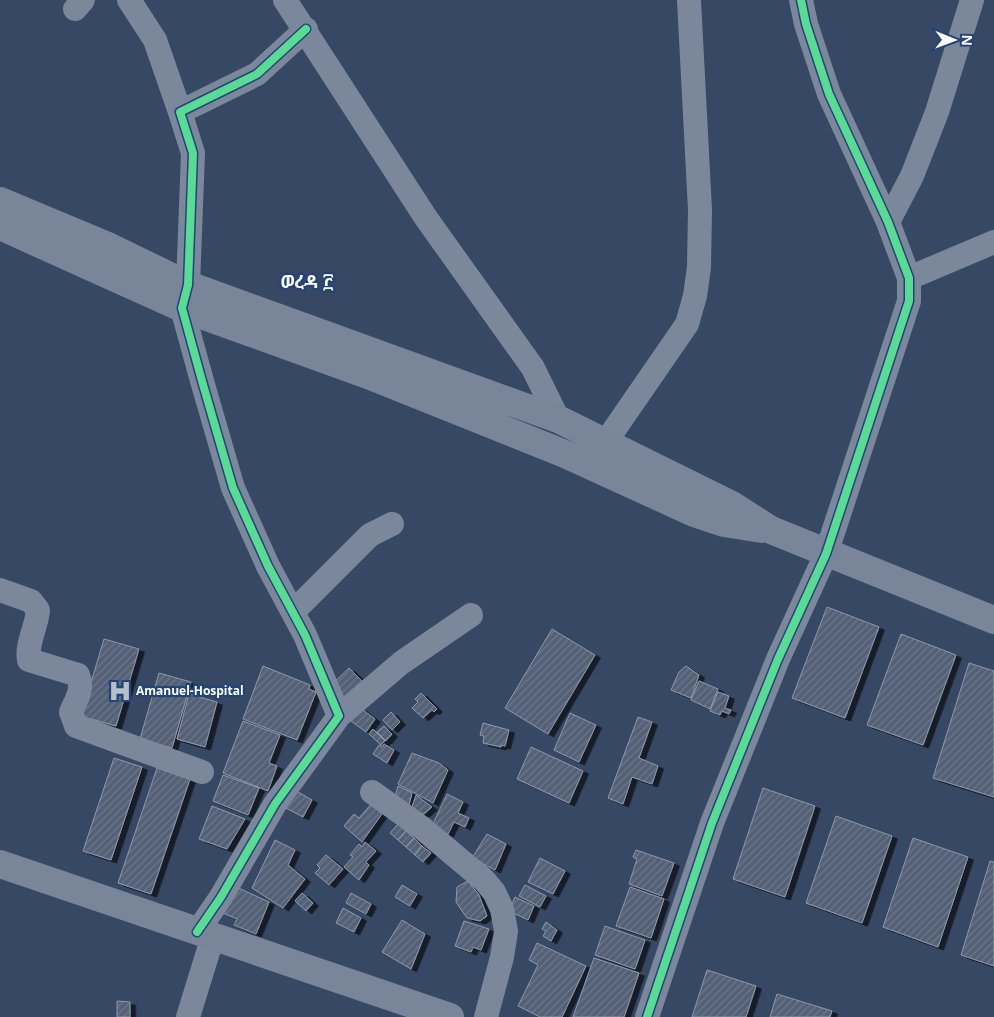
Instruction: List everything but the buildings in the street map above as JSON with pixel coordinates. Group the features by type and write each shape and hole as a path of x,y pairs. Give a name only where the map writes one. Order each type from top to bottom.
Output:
{"main road":[{"path":"0,201 65,227 185,296 377,379 565,454 694,513 994,620"},
{"path":"0,226 185,296 558,419 732,505 771,530 824,558 994,632"},
{"path":"724,523 771,530"},
{"path":"0,864 162,917 205,934 450,1017"}],"street":[{"path":"129,0 155,40 193,152 185,296 233,488 268,566 305,635 339,716"},
{"path":"285,0 306,29 426,218 533,368 558,419"},
{"path":"605,443 687,324 695,296 699,267 700,210 689,0"},
{"path":"647,1017 712,822 778,659 824,558 901,330 909,301 909,278 888,222 829,94 806,24 801,0"},
{"path":"888,222 912,176 937,112 972,0"},
{"path":"180,112 257,74 306,29"},
{"path":"909,278 994,242"},
{"path":"293,612 370,535 392,524"},
{"path":"0,590 31,601 38,610 37,624 27,651 29,660 78,675 81,683 80,690 71,712 76,726 202,772"},
{"path":"188,1017 205,934 221,897 276,804 339,716 401,663 471,615"},
{"path":"372,792 422,828 484,880 494,892 502,909 506,930 502,957 486,1017"}],"cycle path":[{"path":"647,1017 712,823 778,659 826,554 909,301 909,278 888,222 829,94 806,24 801,0"},
{"path":"197,932 221,897 275,804 339,716 305,635 268,566 233,488 182,308 188,285 193,153 180,112 257,74 306,29"}],"place":[{"name":"Amanuel-Hospital","path":"120,691"}],"district":[{"name":"ወረዳ ፫","path":"307,282"}]}
